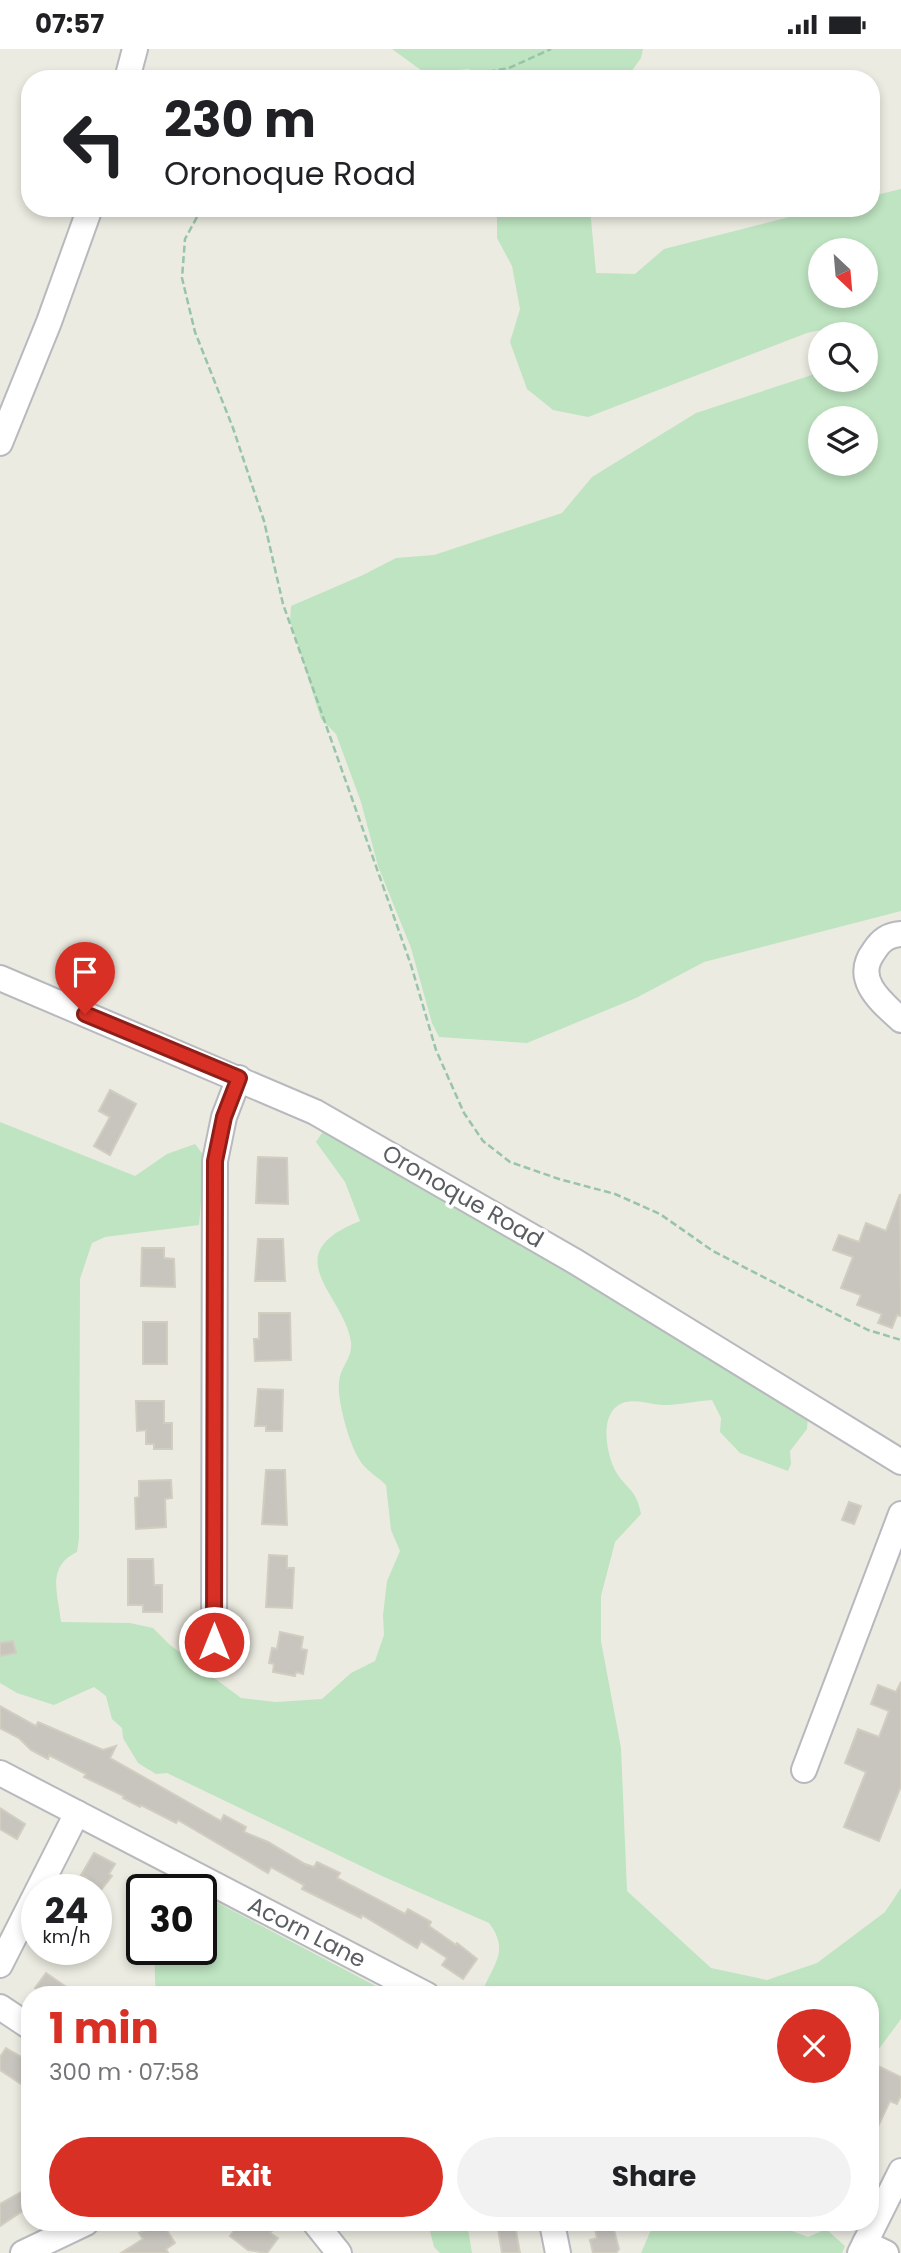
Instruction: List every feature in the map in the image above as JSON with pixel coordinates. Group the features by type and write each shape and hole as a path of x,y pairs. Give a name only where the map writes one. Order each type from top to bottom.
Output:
{"street":[{"path":"129,70 135,49"},
{"path":"0,443 49,322 87,217"},
{"path":"901,934 890,935 877,945 867,960 866,969 867,984 901,1020"},
{"name":"Oronoque Road","path":"0,978 315,1112 540,1241 901,1462"},
{"path":"214,1642 215,1161 224,1117 239,1078"},
{"path":"804,1770 901,1514"},
{"name":"Acorn Lane","path":"0,1773 410,1986"},
{"path":"46,1874 77,1813"},
{"path":"0,1965 21,1923"},
{"path":"0,2007 21,2021"},
{"path":"879,2227 901,2171"},
{"path":"23,2253 69,2231"},
{"path":"321,2231 339,2253"},
{"path":"554,2231 558,2253"},
{"path":"870,2250 877,2231"}],"path":[{"path":"498,70 509,68 551,49"},
{"path":"197,217 185,239 182,278 195,332 260,508 283,604 411,965 436,1050 464,1113 483,1140 510,1161 559,1179 615,1193 660,1214 713,1251 802,1297 868,1330 901,1339"}],"green space":[{"path":"392,49 643,49 641,58 632,70 421,70"},
{"path":"901,189 901,911 704,962 636,998 527,1043 439,1037 432,1023 411,948 378,866 361,802 336,734 321,719 290,621 291,606 396,558 434,555 562,513 592,477 696,413 808,376 808,392 878,392 878,322 808,322 808,333 588,417 553,410 527,389 510,342 520,309 512,266 497,238 497,217 591,217 596,273 635,274 664,249 789,217 880,217 880,194"},
{"path":"0,1122 135,1176 167,1154 195,1144 205,1157 199,1225 105,1237 92,1243 80,1279 79,1538 77,1552 61,1565 56,1582 61,1622 130,1623 153,1628 170,1645 241,1698 276,1702 322,1699 351,1673 375,1661 384,1635 383,1615 387,1581 400,1551 391,1530 386,1485 361,1463 355,1452 340,1400 340,1377 350,1353 351,1342 346,1324 321,1276 318,1262 321,1247 335,1234 360,1221 345,1182 316,1142 324,1130 474,1212 808,1415 807,1429 790,1451 791,1464 788,1471 740,1453 720,1432 721,1418 712,1400 669,1405 631,1401 617,1406 611,1413 606,1431 614,1468 636,1498 641,1514 615,1542 601,1596 601,1641 621,1748 627,1891 711,1968 767,1980 817,1963 885,1912 901,1888 901,2019 879,2049 879,1986 485,1986 499,1951 499,1942 489,1923 382,1876 167,1773 156,1774 138,1763 123,1738 122,1728 112,1719 106,1696 94,1687 54,1705 17,1693 0,1683"},
{"path":"217,1902 376,1986 156,1986 154,1965 217,1965"},
{"path":"430,2231 468,2231 472,2253 440,2253 434,2247"},
{"path":"651,2231 792,2231 808,2237 828,2231 845,2246 842,2253 641,2253"}],"building":[{"path":"110,1090 136,1104 110,1155 94,1146 110,1117 99,1111"},
{"path":"258,1157 287,1158 288,1204 256,1203"},
{"path":"900,1194 901,1316 897,1315 892,1328 878,1323 882,1314 857,1305 861,1295 841,1288 853,1257 833,1250 839,1235 859,1242 866,1223 886,1231"},
{"path":"258,1239 283,1239 285,1281 255,1281"},
{"path":"142,1248 164,1248 164,1258 174,1259 175,1287 141,1286"},
{"path":"259,1313 290,1313 291,1360 255,1361 254,1339 259,1339"},
{"path":"143,1322 167,1322 167,1364 143,1364"},
{"path":"258,1389 283,1390 282,1431 266,1431 266,1426 255,1426"},
{"path":"136,1401 164,1401 164,1423 172,1423 172,1449 154,1449 154,1444 146,1444 146,1430 137,1431"},
{"path":"266,1470 285,1470 287,1525 262,1524"},
{"path":"171,1480 172,1498 165,1499 166,1527 136,1529 135,1498 139,1497 139,1481"},
{"path":"849,1502 861,1506 854,1524 842,1520"},
{"path":"269,1555 287,1556 287,1568 294,1568 292,1608 266,1607"},
{"path":"128,1559 153,1559 154,1585 162,1585 162,1612 143,1612 143,1605 128,1605"},
{"path":"280,1632 303,1637 301,1649 307,1650 303,1674 296,1672 295,1676 273,1672 274,1664 269,1663 272,1648 277,1649"},
{"path":"13,1641 16,1653 0,1656 0,1643"},
{"path":"901,1682 901,1786 879,1841 844,1827 866,1772 845,1763 858,1729 879,1737 889,1711 871,1704 878,1685 896,1692"},
{"path":"0,1706 36,1726 38,1722 103,1750 116,1746 110,1758 221,1821 224,1815 246,1827 244,1832 268,1842 305,1864 314,1867 317,1862 340,1873 337,1878 405,1914 408,1909 431,1922 429,1926 477,1959 463,1979 442,1965 447,1958 421,1941 417,1948 362,1915 361,1918 302,1889 304,1885 271,1867 268,1873 178,1820 176,1823 141,1805 140,1807 123,1798 124,1796 84,1777 86,1774 49,1755 48,1759 31,1750 19,1738 0,1728"},
{"path":"0,1808 25,1824 17,1839 0,1829"},
{"path":"94,1853 115,1864 109,1874 82,1874"},
{"path":"46,1973 65,1986 36,1986"},
{"path":"6,2048 21,2057 21,2084 0,2070 0,2057"},
{"path":"880,2067 901,2077 901,2095 897,2104 890,2101 879,2124"},
{"path":"21,2192 21,2212 0,2226 0,2204"},
{"path":"167,2231 175,2243 166,2249 168,2253 121,2253 143,2239 139,2233"},
{"path":"233,2231 272,2231 270,2233 278,2238 267,2253 248,2250 230,2236"},
{"path":"498,2231 516,2231 520,2253 502,2253"},
{"path":"596,2231 614,2231 619,2249 616,2253 593,2253 590,2240 597,2238"}],"route":[{"path":"85,1014 239,1078 224,1117 215,1161 214,1642"}]}
